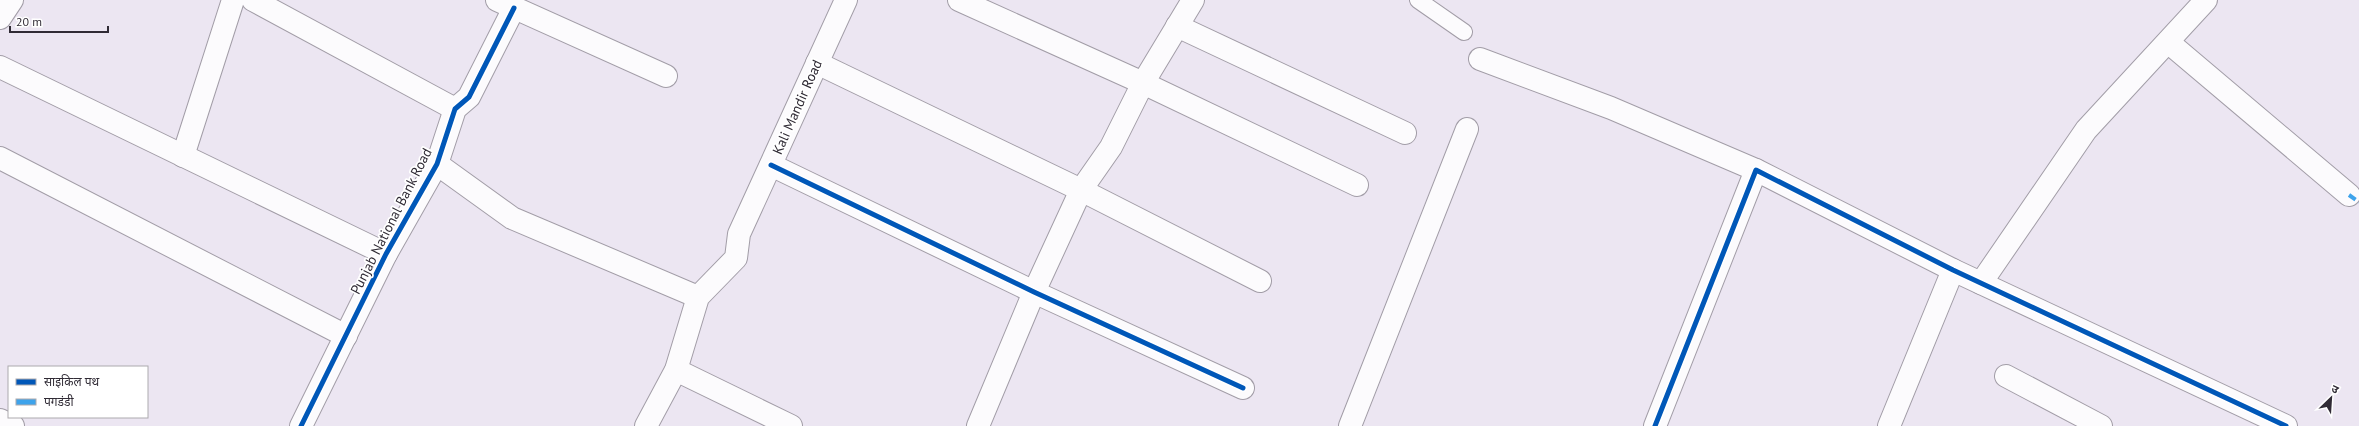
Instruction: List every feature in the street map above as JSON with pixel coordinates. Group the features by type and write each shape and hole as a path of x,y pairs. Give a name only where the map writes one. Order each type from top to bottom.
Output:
{"street":[{"path":"0,10 1,0"},
{"path":"0,18 12,0"},
{"path":"184,156 233,0"},
{"path":"253,0 455,110"},
{"name":"Kali Mandir Road","path":"646,426 676,370 698,297 736,258 739,234 846,0"},
{"path":"959,0 1142,82 1357,185"},
{"path":"978,426 1034,292 1081,190 1110,147 1142,82 1193,0"},
{"path":"1981,283 2086,130 2206,0"},
{"path":"505,4 666,76"},
{"name":"Punjab National Bank Road","path":"301,426 386,254 437,164 455,110 470,96 505,4"},
{"path":"1177,26 1405,133"},
{"path":"2168,42 2349,195"},
{"path":"1480,59 1611,108 1756,170 1953,270 2286,426"},
{"path":"817,63 1081,190 1260,281"},
{"path":"0,67 386,254"},
{"path":"1350,426 1467,129"},
{"path":"0,158 346,336"},
{"path":"437,164 512,218 698,297"},
{"path":"771,165 1034,292 1243,388"},
{"path":"1655,426 1756,170"},
{"path":"1889,426 1953,270"},
{"path":"676,370 791,426"},
{"path":"2006,376 2101,426"},
{"path":"0,420 13,426"}],"lane":[{"path":"1418,0 1464,32"}],"marked path":[{"path":"2349,195 2359,202"}],"cycle path":[{"path":"301,426 386,254 437,164 455,109 469,97 514,8"},
{"path":"771,165 1034,292 1243,388"},
{"path":"1655,426 1756,170 1953,270 2286,426"}]}
